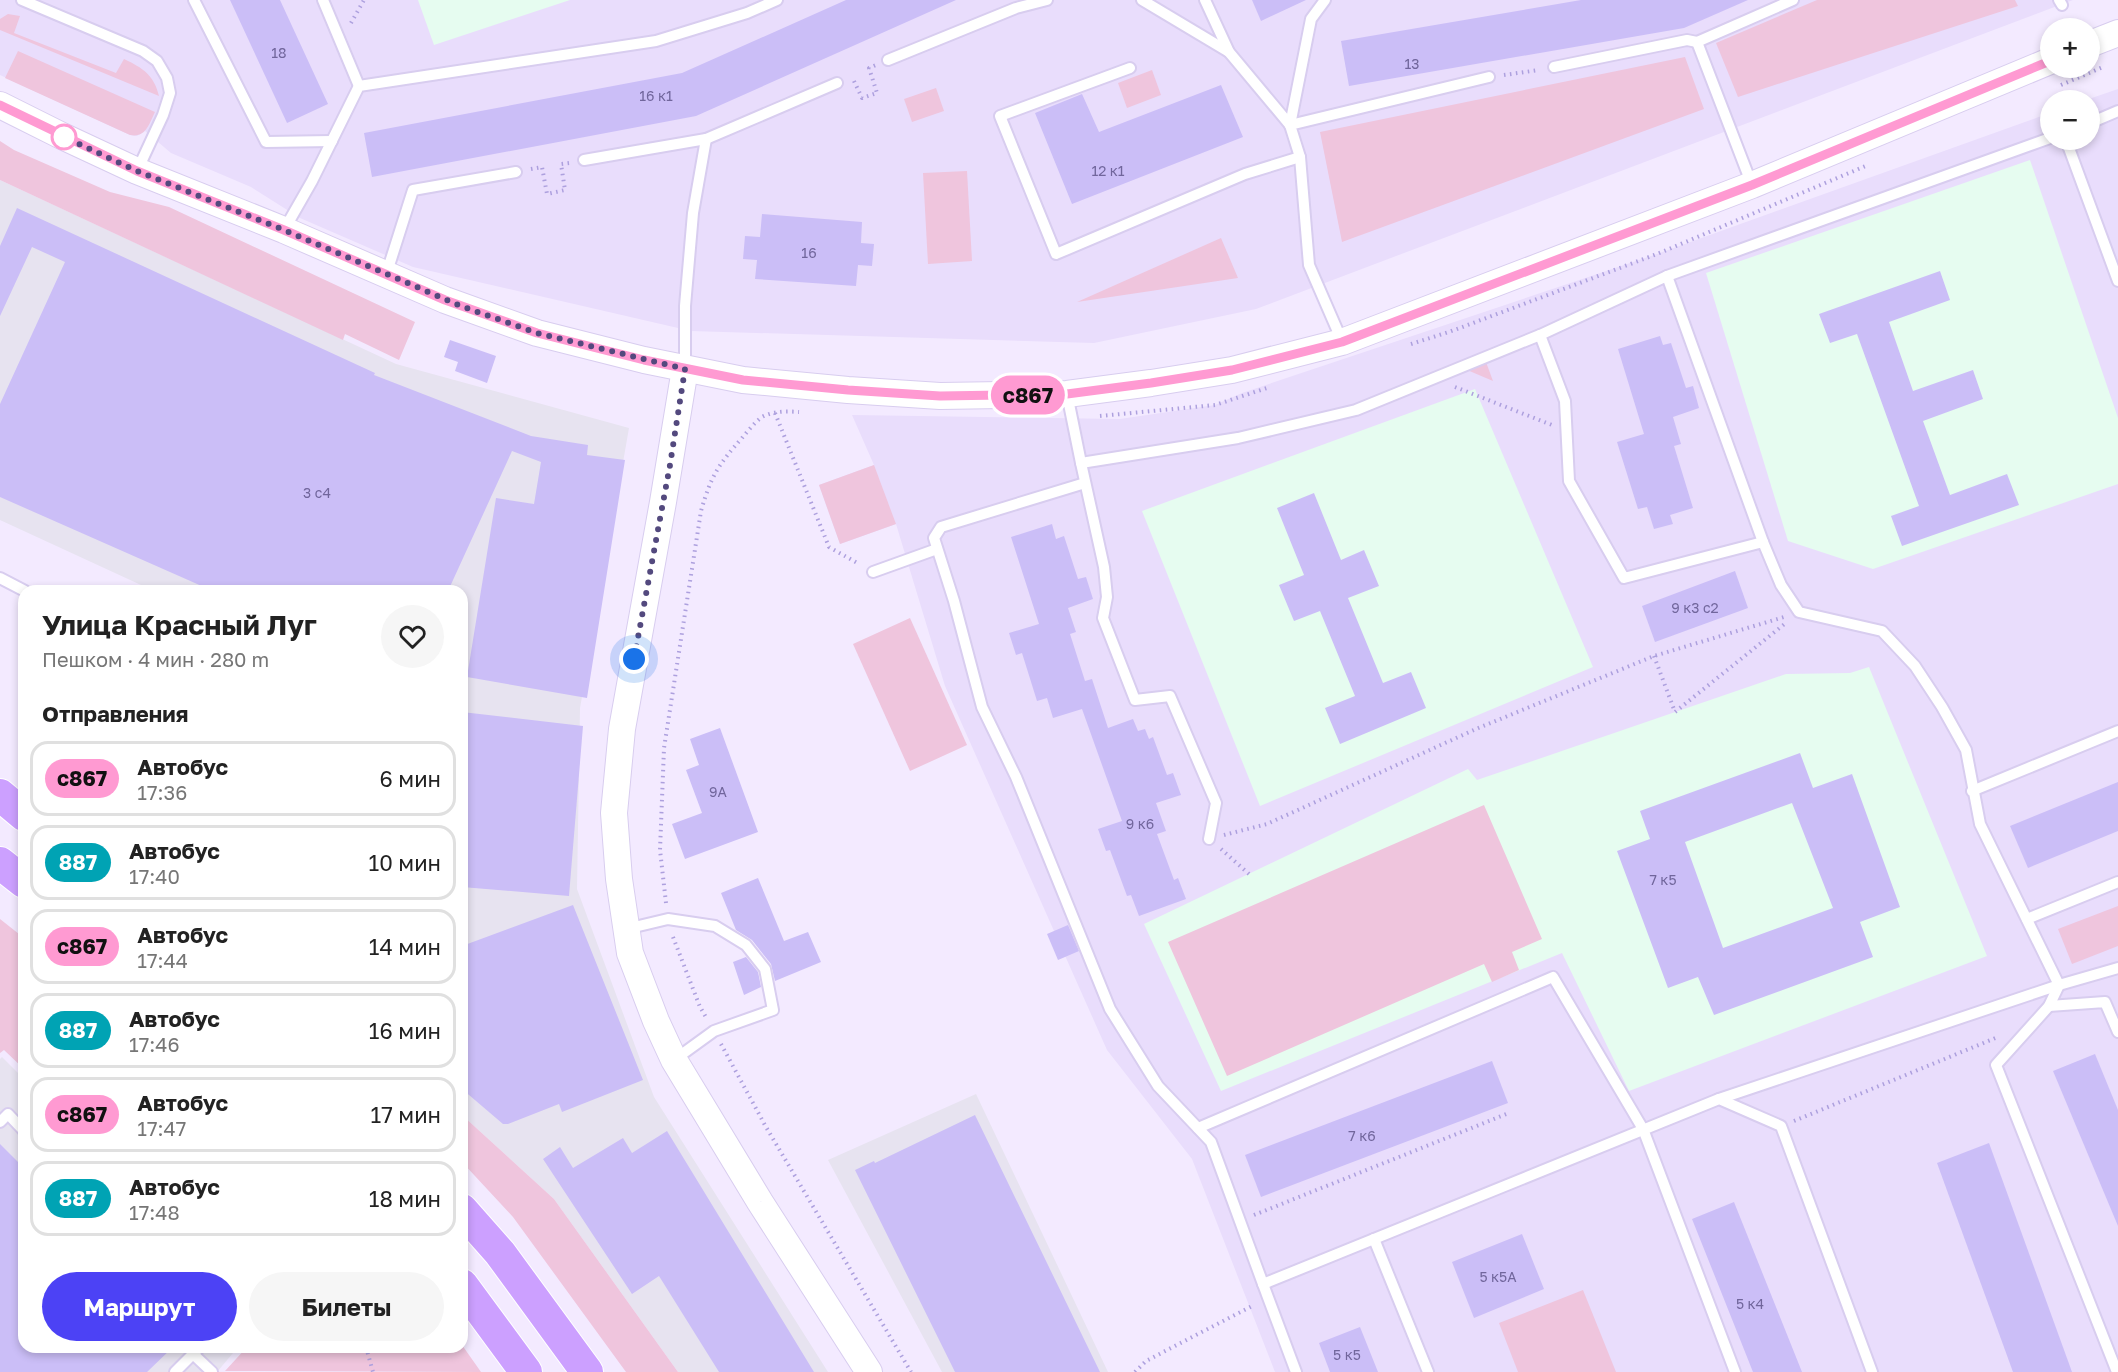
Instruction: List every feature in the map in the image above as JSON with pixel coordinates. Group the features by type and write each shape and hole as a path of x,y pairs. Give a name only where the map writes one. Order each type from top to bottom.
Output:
{"main road":[{"path":"0,795 18,810"},
{"path":"0,862 18,877"},
{"path":"468,1217 500,1253 587,1372"},
{"path":"468,1293 526,1372"}],"street":[{"path":"2100,40 2118,33"},
{"path":"0,105 137,171 284,230 445,300 537,333 685,369 743,380 940,396 1067,394 1232,370 1342,342 1752,185 2040,65"},
{"path":"685,369 622,729 614,813 625,929 630,953 656,1021 674,1060 760,1202 869,1372"}],"lane":[{"path":"22,0 143,51 157,61 167,78 170,93 163,115 137,171"},
{"path":"194,0 266,142 332,141"},
{"path":"284,230 359,86 323,0"},
{"path":"359,86 656,40 747,13 777,0"},
{"path":"888,60 1016,8 1047,0"},
{"path":"1142,0 1229,52"},
{"path":"1205,0 1229,52 1290,125 1300,157 1309,266 1342,342"},
{"path":"1290,125 1311,19 1325,0"},
{"path":"1554,67 1687,40 1697,42 1793,0"},
{"path":"1697,42 1752,185"},
{"path":"1130,68 1000,116 1056,254 1245,174 1300,157"},
{"path":"1290,125 1489,77"},
{"path":"584,160 706,139 837,83"},
{"path":"2100,119 2118,111"},
{"path":"685,369 685,306 693,213 706,139"},
{"path":"1081,463 1238,438 1356,411 1540,335 1667,276 2040,142"},
{"path":"2070,150 2118,281"},
{"path":"386,275 413,190 516,172"},
{"path":"1667,276 1763,542 1781,585 1799,612 1882,631 1915,666 1942,707 1966,750 1980,824 2059,985"},
{"path":"1540,335 1565,401 1569,481 1624,578 1763,542"},
{"path":"1067,394 1104,567 1107,597 1103,618 1135,700 1170,696 1216,803 1209,839"},
{"path":"1085,483 941,527 934,538 954,601 982,707 1016,777 1110,1009 1158,1086 1211,1142 1296,1372"},
{"path":"873,572 938,549"},
{"path":"0,578 18,587"},
{"path":"1972,791 2118,730"},
{"path":"2027,919 2118,882"},
{"path":"625,929 668,919 715,926 746,945 765,969 773,1010 714,1031 674,1060"},
{"path":"1263,1284 1719,1099 2059,985 2118,968"},
{"path":"1198,1128 1553,977 1643,1129 1735,1372"},
{"path":"2059,985 2049,1006 1996,1065 2118,1372"},
{"path":"2049,1006 2105,1002 2118,1032"},
{"path":"1719,1099 1781,1126 1872,1372"},
{"path":"0,1122 8,1114 18,1125"},
{"path":"1374,1239 1428,1372"},
{"path":"175,1372 194,1353"},
{"path":"198,1353 212,1372"}],"path":[{"path":"837,83 852,76 862,98 877,93 869,68 888,60"},
{"path":"2052,88 2107,66"},
{"path":"1489,77 1554,67"},
{"path":"516,172 542,167 547,194 566,190 561,164 584,160"},
{"path":"1404,346 1449,332 1657,254 1876,162"},
{"path":"1434,379 1566,430"},
{"path":"1071,419 1215,405 1271,387"},
{"path":"806,412 775,413 763,417 751,427 717,467 708,488 701,511 664,748 660,850 668,919 700,1007 766,1127 911,1372"},
{"path":"775,413 829,547 873,572"},
{"path":"1654,656 1675,712 1799,612"},
{"path":"1209,839 1267,824 1476,729 1654,656 1799,612"},
{"path":"1209,839 1249,874"},
{"path":"1781,1126 2035,1022"},
{"path":"1240,1221 1509,1113"},
{"path":"1135,1372 1146,1360 1268,1297"},
{"path":"368,1353 373,1372"}],"shaded area":[{"path":"0,0 2073,0 1256,309 1094,343 691,331 413,267 300,218 251,187 171,153 145,131 137,136 130,135 0,75"},
{"path":"418,0 570,0 434,45"},
{"path":"1817,0 2015,0 2018,6 1738,97 1716,43"},
{"path":"8,14 20,16 14,33 116,73 124,59 131,62 151,77 159,96 0,30 0,19"},
{"path":"18,51 155,112 149,125 140,134 130,135 5,78"},
{"path":"1685,57 1704,109 1342,242 1320,132"},
{"path":"1152,70 1161,95 1127,108 1118,83"},
{"path":"936,88 944,111 912,122 904,99"},
{"path":"2118,89 2118,1372 1275,1372 1192,1159 1107,1050 945,686 896,524 840,544 819,485 874,465 852,415 1120,419 1215,405 1242,393 1657,254 2040,117 2040,150 2100,150 2100,95"},
{"path":"0,141 14,150 110,192 169,207 415,322 399,360 345,334 343,340 0,180"},
{"path":"2030,160 2118,418 2118,484 1873,569 1788,541 1706,273"},
{"path":"967,171 972,261 928,264 923,173"},
{"path":"0,180 396,364 629,428 580,708 577,889 654,1097 828,1372 678,1372 554,1199 468,1120 468,585 141,585 0,520"},
{"path":"1221,238 1238,278 1077,302"},
{"path":"1483,354 1493,381 1453,364"},
{"path":"1475,389 1593,667 1260,806 1142,511"},
{"path":"874,465 896,524 840,544 819,485"},
{"path":"910,618 967,745 910,771 853,644"},
{"path":"1869,667 1987,956 1629,1091 1562,953 1221,1091 1144,924 1468,769 1477,780 1786,674 1850,673"},
{"path":"1484,805 1542,939 1512,952 1519,970 1492,982 1484,964 1227,1076 1168,942"},
{"path":"2118,906 2118,946 2072,964 2058,929"},
{"path":"0,919 18,933 18,1063 4,1050 0,1053"},
{"path":"2,1057 18,1073 18,1353 233,1353 217,1372 0,1372 0,1059"},
{"path":"976,1094 1108,1372 942,1372 828,1160"},
{"path":"468,1120 554,1199 678,1372 626,1372 513,1217 468,1168"},
{"path":"1583,1290 1616,1372 1518,1372 1499,1323"},
{"path":"242,1353 468,1353 481,1372 225,1371"}],"building":[{"path":"230,0 280,0 328,104 287,123"},
{"path":"846,0 956,0 696,116 372,177 364,133 682,73"},
{"path":"1252,0 1306,0 1261,21"},
{"path":"1581,0 1748,0 1684,28 1349,86 1341,41"},
{"path":"1221,85 1243,137 1072,204 1035,113 1082,94 1099,132"},
{"path":"17,208 375,373 374,375 531,436 588,445 587,455 625,460 587,698 468,677 496,498 534,504 541,462 512,451 451,585 199,585 0,497 0,404 65,262 32,247 0,316 0,246"},
{"path":"762,214 862,222 861,243 874,244 872,266 858,265 856,286 755,279 757,260 743,259 745,236 760,237"},
{"path":"1940,271 1950,300 1889,322 1913,391 1973,370 1983,399 1923,421 1950,495 2007,474 2019,505 1902,546 1891,516 1919,506 1857,334 1830,343 1819,314"},
{"path":"1660,336 1663,345 1671,343 1686,388 1693,386 1699,408 1673,417 1681,444 1674,446 1693,508 1670,515 1673,524 1654,529 1647,507 1638,509 1617,442 1644,434 1618,349"},
{"path":"450,340 496,356 487,383 455,371 458,362 444,357"},
{"path":"1314,493 1341,560 1364,550 1379,586 1348,598 1383,683 1411,672 1426,708 1340,744 1325,708 1355,696 1320,611 1294,621 1279,585 1304,575 1277,508"},
{"path":"1052,524 1056,539 1064,536 1078,579 1086,577 1093,599 1068,608 1076,632 1070,634 1085,681 1092,679 1108,728 1133,719 1138,731 1145,729 1149,739 1153,737 1167,775 1173,773 1181,795 1156,803 1166,831 1157,834 1174,880 1178,878 1186,899 1139,916 1131,895 1127,896 1110,850 1106,851 1098,829 1122,821 1082,709 1053,718 1047,698 1037,701 1022,653 1016,655 1009,633 1039,624 1011,537"},
{"path":"1735,571 1748,608 1655,642 1642,606"},
{"path":"468,713 583,726 569,896 468,888"},
{"path":"720,728 758,832 685,859 672,824 702,813 686,770 699,765 690,739"},
{"path":"1800,753 1813,788 1852,774 1900,907 1860,922 1873,957 1714,1015 1698,977 1668,988 1617,851 1650,839 1640,811","holes":["1792,803 1833,908 1723,948 1685,842"]},
{"path":"2118,782 2118,831 2028,868 2010,826"},
{"path":"758,878 784,941 808,932 821,962 775,981 771,964 752,940 736,930 721,893"},
{"path":"573,905 643,1080 562,1112 559,1104 503,1124 468,1094 468,944"},
{"path":"1068,925 1079,951 1058,960 1047,934"},
{"path":"746,957 758,972 761,987 744,995 733,962"},
{"path":"2095,1054 2118,1110 2118,1226 2053,1071"},
{"path":"1492,1061 1508,1103 1261,1197 1245,1155"},
{"path":"975,1115 1100,1372 955,1372 855,1170 874,1161 875,1163"},
{"path":"667,1131 814,1372 719,1372 659,1276 632,1294 543,1159 560,1147 573,1168 623,1138 632,1153"},
{"path":"1989,1143 2072,1372 2013,1372 1937,1163"},
{"path":"0,1144 18,1162 18,1353 167,1353 147,1372 0,1372"},
{"path":"1734,1202 1802,1372 1753,1372 1692,1219"},
{"path":"1522,1234 1544,1289 1474,1318 1452,1262"},
{"path":"1360,1327 1378,1372 1330,1372 1319,1343"}],"bus line":[{"name":"с867","path":"0,105 137,171 284,230 445,300 537,333 644,360 743,380 940,396 1067,394 1232,370 1342,342 1752,185 2040,65"}],"route":[{"path":"64,137 62,136 137,171 492,318 537,333 685,369 670,465 634,659"}]}
